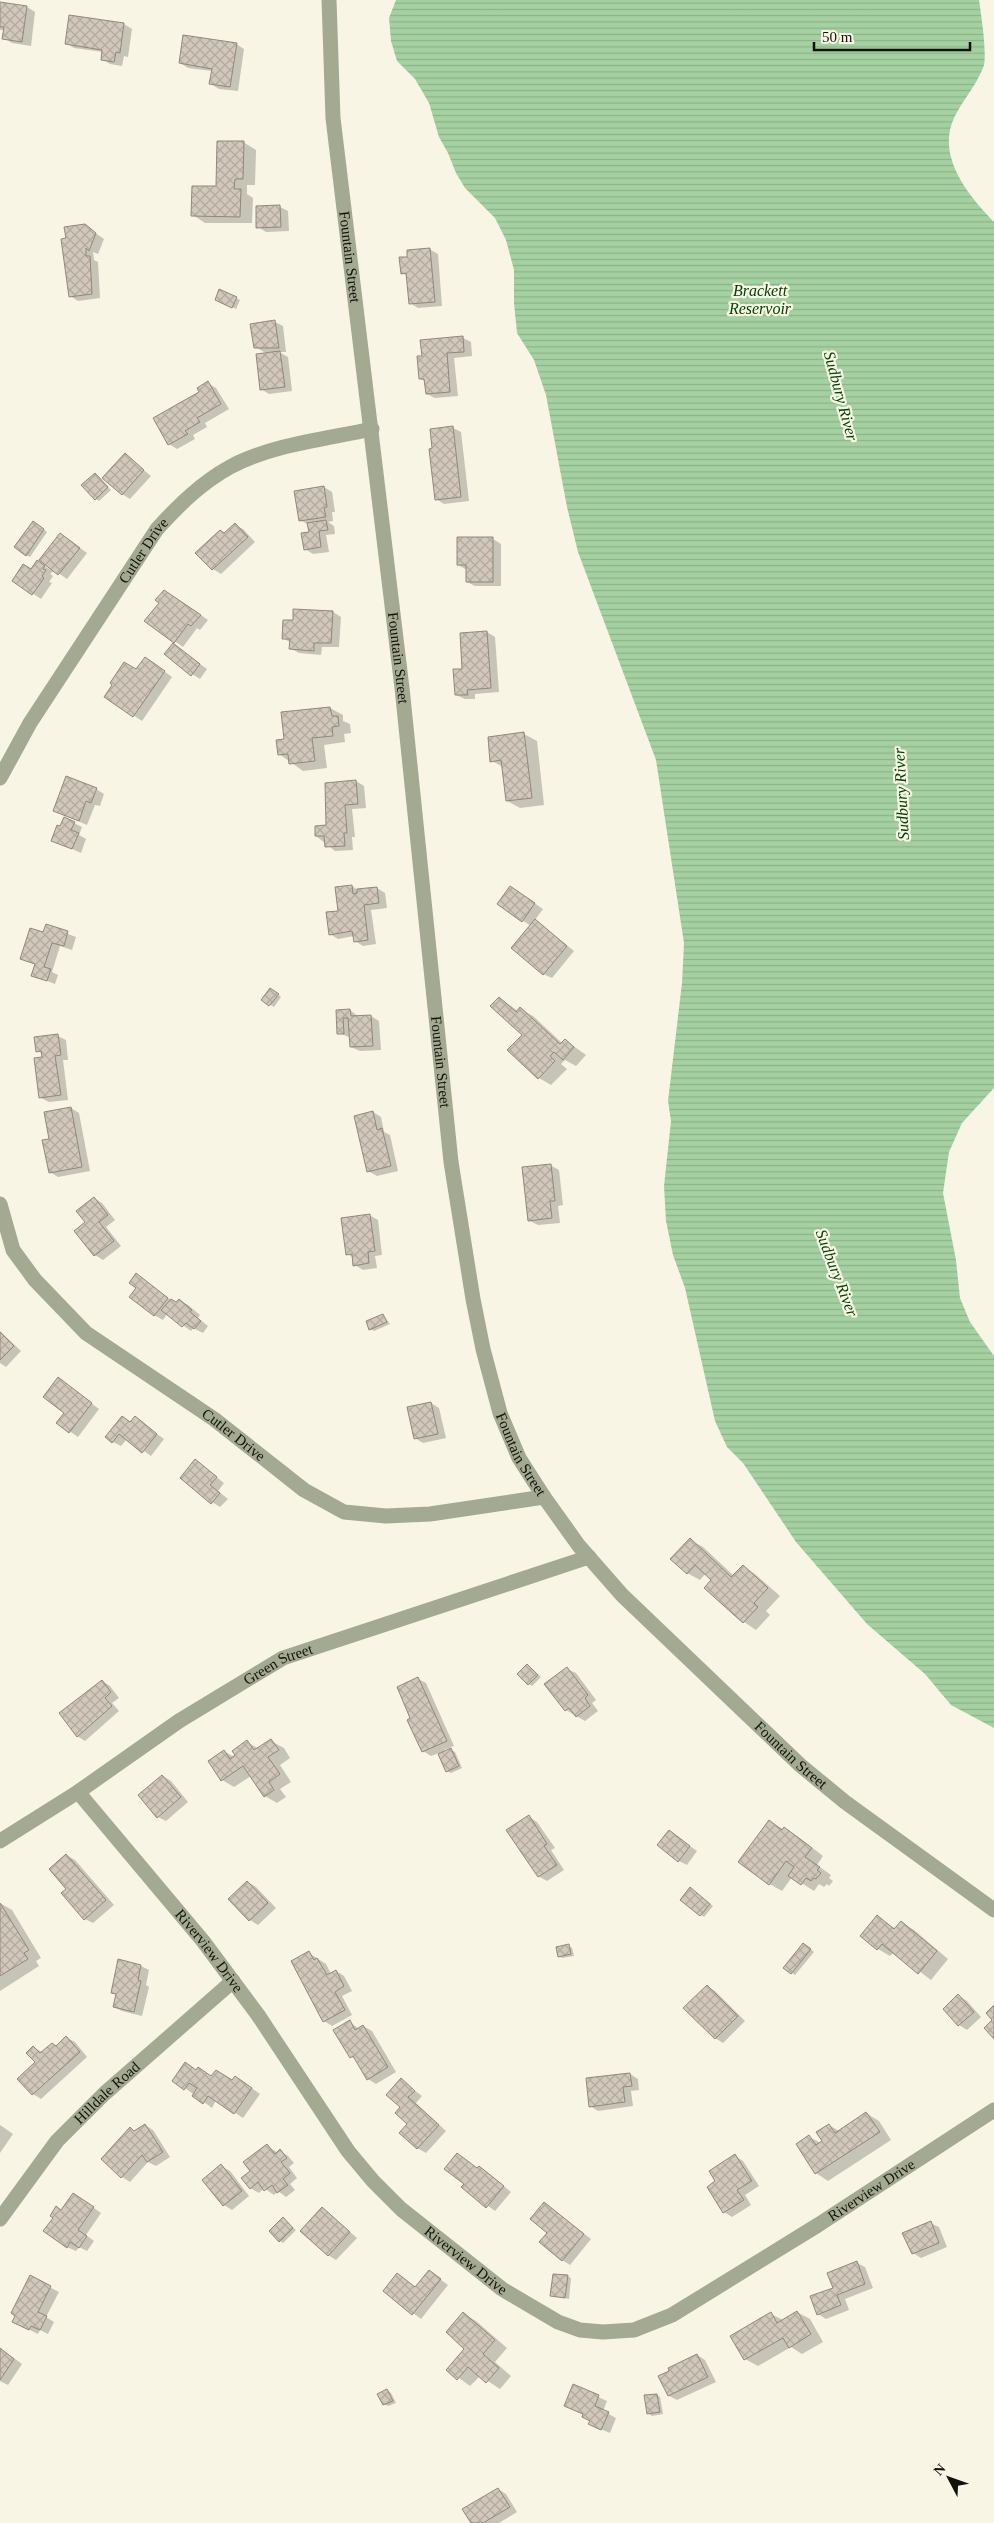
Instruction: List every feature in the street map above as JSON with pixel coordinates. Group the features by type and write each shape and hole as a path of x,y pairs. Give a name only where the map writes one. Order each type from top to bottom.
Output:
{"street":[{"name":"Fountain Street","path":"327,0 333,118 372,429 418,832 451,1162 483,1349 500,1413 519,1458 544,1497 589,1557 622,1595 800,1765 845,1802 994,1910"},
{"name":"Cutler Drive","path":"0,778 30,722 157,529 181,502 232,466 271,452 372,429"},
{"name":"Cutler Drive","path":"0,1204 13,1250 35,1280 86,1333 214,1419 312,1495 344,1512 386,1516 430,1514 544,1497"},
{"name":"Green Street","path":"0,1841 78,1792 179,1721 283,1658 589,1557"},
{"name":"Riverview Drive","path":"78,1792 203,1941 258,2015 348,2151 373,2182 401,2209 502,2289 558,2322 580,2330 603,2332 634,2330 672,2315 818,2225 994,2110"},
{"name":"Hilldale Road","path":"0,2219 57,2141 104,2094 233,1982"}],"water":[{"name":"Brackett Reservoir","path":"396,0 979,0 984,35 985,55 983,68 954,118 949,147 958,175 975,200 994,222 994,1088 962,1123 949,1152 943,1193 956,1260 960,1298 970,1322 994,1356 994,1728 951,1705 925,1674 867,1624 796,1542 743,1463 727,1447 715,1421 685,1288 673,1255 666,1221 664,1186 671,1121 668,1101 682,983 684,943 656,760 578,552 567,507 546,395 534,360 517,333 514,303 514,270 506,240 495,218 465,188 439,137 429,103 415,79 397,61 391,41 389,18"}],"building":[{"path":"0,2 27,6 22,42 2,39 4,27 0,27"},
{"path":"69,15 124,23 120,53 116,52 114,62 101,60 102,50 65,44"},
{"path":"183,35 237,43 230,87 209,84 212,69 179,63"},
{"path":"217,141 244,141 243,179 235,179 234,189 241,189 240,217 191,216 192,186 216,186"},
{"path":"280,205 281,227 256,228 256,206"},
{"path":"85,224 96,233 89,251 86,248 86,256 90,256 92,294 69,297 61,239 66,238 64,227"},
{"path":"430,248 435,302 409,304 406,273 401,274 399,257 407,257 407,250"},
{"path":"219,289 237,297 232,308 215,300"},
{"path":"275,320 279,348 254,348 250,324"},
{"path":"463,336 464,352 447,353 450,392 426,394 424,379 419,379 417,356 422,356 420,340"},
{"path":"280,351 285,387 260,390 256,354"},
{"path":"208,381 221,404 197,418 200,422 185,431 188,434 168,445 153,418 199,392 197,388"},
{"path":"453,426 461,497 435,500 429,449 432,448 430,429"},
{"path":"125,453 144,470 122,495 102,478"},
{"path":"95,473 108,487 95,500 81,485"},
{"path":"324,486 327,507 324,508 326,517 299,521 294,491"},
{"path":"326,520 328,530 319,531 321,547 304,550 301,533 309,532 307,523"},
{"path":"33,521 44,529 26,556 14,547"},
{"path":"235,523 248,537 212,570 195,553 220,530 224,533"},
{"path":"60,533 80,548 58,575 39,560"},
{"path":"457,537 493,537 493,582 466,582 466,565 457,565"},
{"path":"37,560 45,566 43,569 46,570 42,576 44,578 32,595 12,581 23,564 31,569"},
{"path":"164,590 201,615 191,626 188,624 174,643 144,621 159,603 155,600"},
{"path":"293,609 333,611 331,643 314,643 314,651 289,649 290,639 282,639 283,620 293,620"},
{"path":"487,631 491,688 467,690 468,695 455,695 453,669 462,669 460,633"},
{"path":"173,643 200,664 191,676 164,654"},
{"path":"145,657 165,671 133,717 104,697 112,685 110,683 124,662 136,669"},
{"path":"330,707 332,716 338,716 339,726 332,727 333,736 312,738 315,761 289,764 288,754 278,755 276,740 284,739 281,712"},
{"path":"524,732 532,798 506,801 501,760 490,762 488,737"},
{"path":"66,776 97,788 91,803 86,801 79,821 53,811"},
{"path":"356,780 358,804 345,805 347,833 344,833 345,846 325,847 324,836 315,836 315,826 326,825 325,783"},
{"path":"64,817 75,822 71,830 79,833 72,849 51,841 57,825 60,826"},
{"path":"352,885 353,894 357,893 357,889 377,887 379,903 364,905 368,940 354,942 352,931 329,935 326,912 338,911 335,887"},
{"path":"510,886 535,903 522,922 497,904"},
{"path":"535,919 567,946 543,975 511,948"},
{"path":"46,924 68,931 64,946 52,943 44,967 51,969 47,981 31,976 35,964 20,959 30,928 43,932"},
{"path":"270,988 279,994 269,1006 261,1000"},
{"path":"499,997 516,1012 520,1007 560,1044 565,1039 574,1047 563,1060 554,1052 550,1056 555,1061 538,1079 507,1050 522,1035 490,1006"},
{"path":"350,1009 351,1016 371,1015 373,1046 350,1047 348,1018 343,1018 344,1034 337,1034 336,1010"},
{"path":"58,1034 61,1055 55,1056 61,1095 39,1098 34,1058 42,1057 41,1051 36,1052 34,1037"},
{"path":"71,1107 82,1167 49,1173 42,1140 49,1139 44,1112"},
{"path":"373,1111 377,1130 382,1128 391,1166 367,1172 354,1116"},
{"path":"551,1164 555,1201 550,1201 552,1218 528,1221 522,1167"},
{"path":"94,1197 108,1215 99,1222 114,1241 94,1256 74,1231 85,1222 76,1211"},
{"path":"370,1214 375,1251 368,1252 369,1263 353,1266 352,1254 346,1255 341,1218"},
{"path":"136,1273 168,1298 154,1316 129,1297 136,1288 129,1283"},
{"path":"171,1299 176,1302 179,1299 201,1321 194,1329 186,1323 182,1327 161,1310"},
{"path":"383,1314 387,1322 369,1330 366,1321"},
{"path":"0,1332 14,1346 0,1360"},
{"path":"58,1377 92,1403 69,1433 56,1423 64,1413 43,1397"},
{"path":"431,1402 438,1434 414,1439 407,1407"},
{"path":"122,1416 130,1422 135,1416 157,1434 142,1453 119,1434 112,1443 105,1437"},
{"path":"195,1459 217,1477 210,1485 220,1493 211,1504 180,1478"},
{"path":"690,1538 731,1577 743,1565 768,1588 754,1603 758,1607 743,1623 704,1588 711,1580 695,1565 687,1574 670,1559"},
{"path":"527,1664 538,1675 528,1685 517,1674"},
{"path":"567,1667 588,1695 585,1698 590,1706 576,1717 569,1708 565,1711 544,1684"},
{"path":"418,1677 447,1741 422,1752 407,1720 410,1718 397,1687"},
{"path":"102,1680 111,1692 105,1698 112,1706 77,1737 59,1713"},
{"path":"271,1739 279,1750 268,1757 280,1774 269,1782 274,1790 264,1797 243,1766 221,1781 208,1761 224,1750 230,1759 235,1755 232,1751 247,1740 254,1750"},
{"path":"451,1748 459,1766 446,1772 438,1754"},
{"path":"162,1775 181,1797 157,1818 138,1795"},
{"path":"529,1815 547,1844 544,1846 557,1865 538,1877 506,1830"},
{"path":"769,1820 782,1830 784,1827 812,1848 805,1857 820,1867 817,1870 821,1873 816,1879 814,1878 811,1881 806,1878 801,1885 788,1876 794,1867 786,1861 769,1885 738,1862"},
{"path":"669,1830 690,1846 678,1862 657,1845"},
{"path":"66,1854 106,1900 84,1920 61,1893 66,1889 49,1869"},
{"path":"247,1881 268,1903 249,1921 228,1899"},
{"path":"690,1887 710,1904 700,1916 680,1900"},
{"path":"0,1903 29,1950 24,1953 28,1959 0,1976"},
{"path":"877,1915 894,1929 901,1921 937,1951 918,1974 882,1944 877,1950 860,1936"},
{"path":"803,1943 811,1949 791,1974 783,1968"},
{"path":"569,1944 571,1954 558,1957 556,1947"},
{"path":"309,1951 314,1960 317,1958 327,1975 336,1970 344,1986 335,1992 345,2010 323,2022 291,1961"},
{"path":"118,1959 141,1965 138,1980 141,1981 134,2012 113,2007 116,1994 111,1993"},
{"path":"707,1985 738,2016 715,2039 683,2008"},
{"path":"958,1994 974,2012 958,2026 943,2009"},
{"path":"994,2005 994,2039 984,2028 992,2020 986,2013"},
{"path":"350,2020 355,2030 363,2025 388,2067 367,2080 353,2056 350,2058 333,2030"},
{"path":"66,2036 80,2052 32,2095 17,2079 35,2062 26,2053 33,2046 40,2053 52,2043 56,2046"},
{"path":"185,2062 196,2070 198,2067 211,2076 216,2070 232,2080 235,2076 252,2088 234,2114 208,2096 203,2104 192,2096 197,2088 189,2083 184,2090 172,2081"},
{"path":"630,2073 632,2086 623,2087 625,2102 589,2107 586,2078"},
{"path":"401,2078 415,2091 408,2097 439,2125 417,2149 399,2133 407,2124 395,2113 400,2107 386,2095"},
{"path":"866,2112 880,2132 815,2174 796,2144 809,2135 816,2145 822,2141 816,2132 829,2124 835,2133"},
{"path":"145,2124 163,2152 147,2162 142,2155 121,2178 101,2159 130,2127 134,2131"},
{"path":"267,2144 275,2154 280,2149 287,2158 281,2162 290,2173 283,2179 288,2185 277,2193 272,2185 264,2191 258,2182 250,2189 241,2178 250,2171 243,2162"},
{"path":"457,2153 477,2168 479,2166 504,2186 486,2208 461,2187 464,2184 444,2169"},
{"path":"735,2154 752,2181 737,2190 744,2200 723,2213 707,2187 715,2181 709,2171"},
{"path":"221,2164 242,2191 223,2206 202,2180"},
{"path":"73,2193 94,2207 78,2230 87,2236 79,2248 70,2242 67,2248 43,2231 53,2218 50,2216 56,2206 61,2210"},
{"path":"544,2202 584,2234 562,2261 539,2242 547,2233 530,2219"},
{"path":"322,2207 350,2232 328,2256 300,2231"},
{"path":"283,2217 293,2228 279,2242 269,2231"},
{"path":"931,2221 939,2243 912,2254 902,2233"},
{"path":"857,2261 865,2284 837,2295 841,2305 817,2315 810,2296 833,2288 827,2273"},
{"path":"429,2270 441,2279 412,2315 383,2291 397,2273 415,2287"},
{"path":"553,2274 568,2275 565,2298 550,2296"},
{"path":"30,2275 51,2286 38,2312 47,2316 40,2330 31,2326 29,2330 12,2322 15,2316 11,2313"},
{"path":"797,2311 811,2334 789,2348 783,2338 744,2360 730,2336 771,2312 777,2323"},
{"path":"463,2312 495,2340 483,2354 499,2368 486,2383 468,2367 457,2380 446,2370 464,2349 446,2332"},
{"path":"0,2348 14,2359 0,2380"},
{"path":"697,2354 708,2377 668,2396 658,2376 669,2371 668,2368"},
{"path":"573,2384 599,2395 595,2406 609,2412 601,2430 588,2424 590,2421 582,2417 583,2414 564,2406"},
{"path":"387,2389 393,2401 383,2405 377,2394"},
{"path":"657,2394 660,2412 647,2414 644,2395"},
{"path":"498,2488 510,2507 483,2523 471,2523 462,2509"}],"water label":[{"name":"Sudbury River","path":"841,396"},
{"name":"Sudbury River","path":"901,794"},
{"name":"Sudbury River","path":"837,1273"}]}
